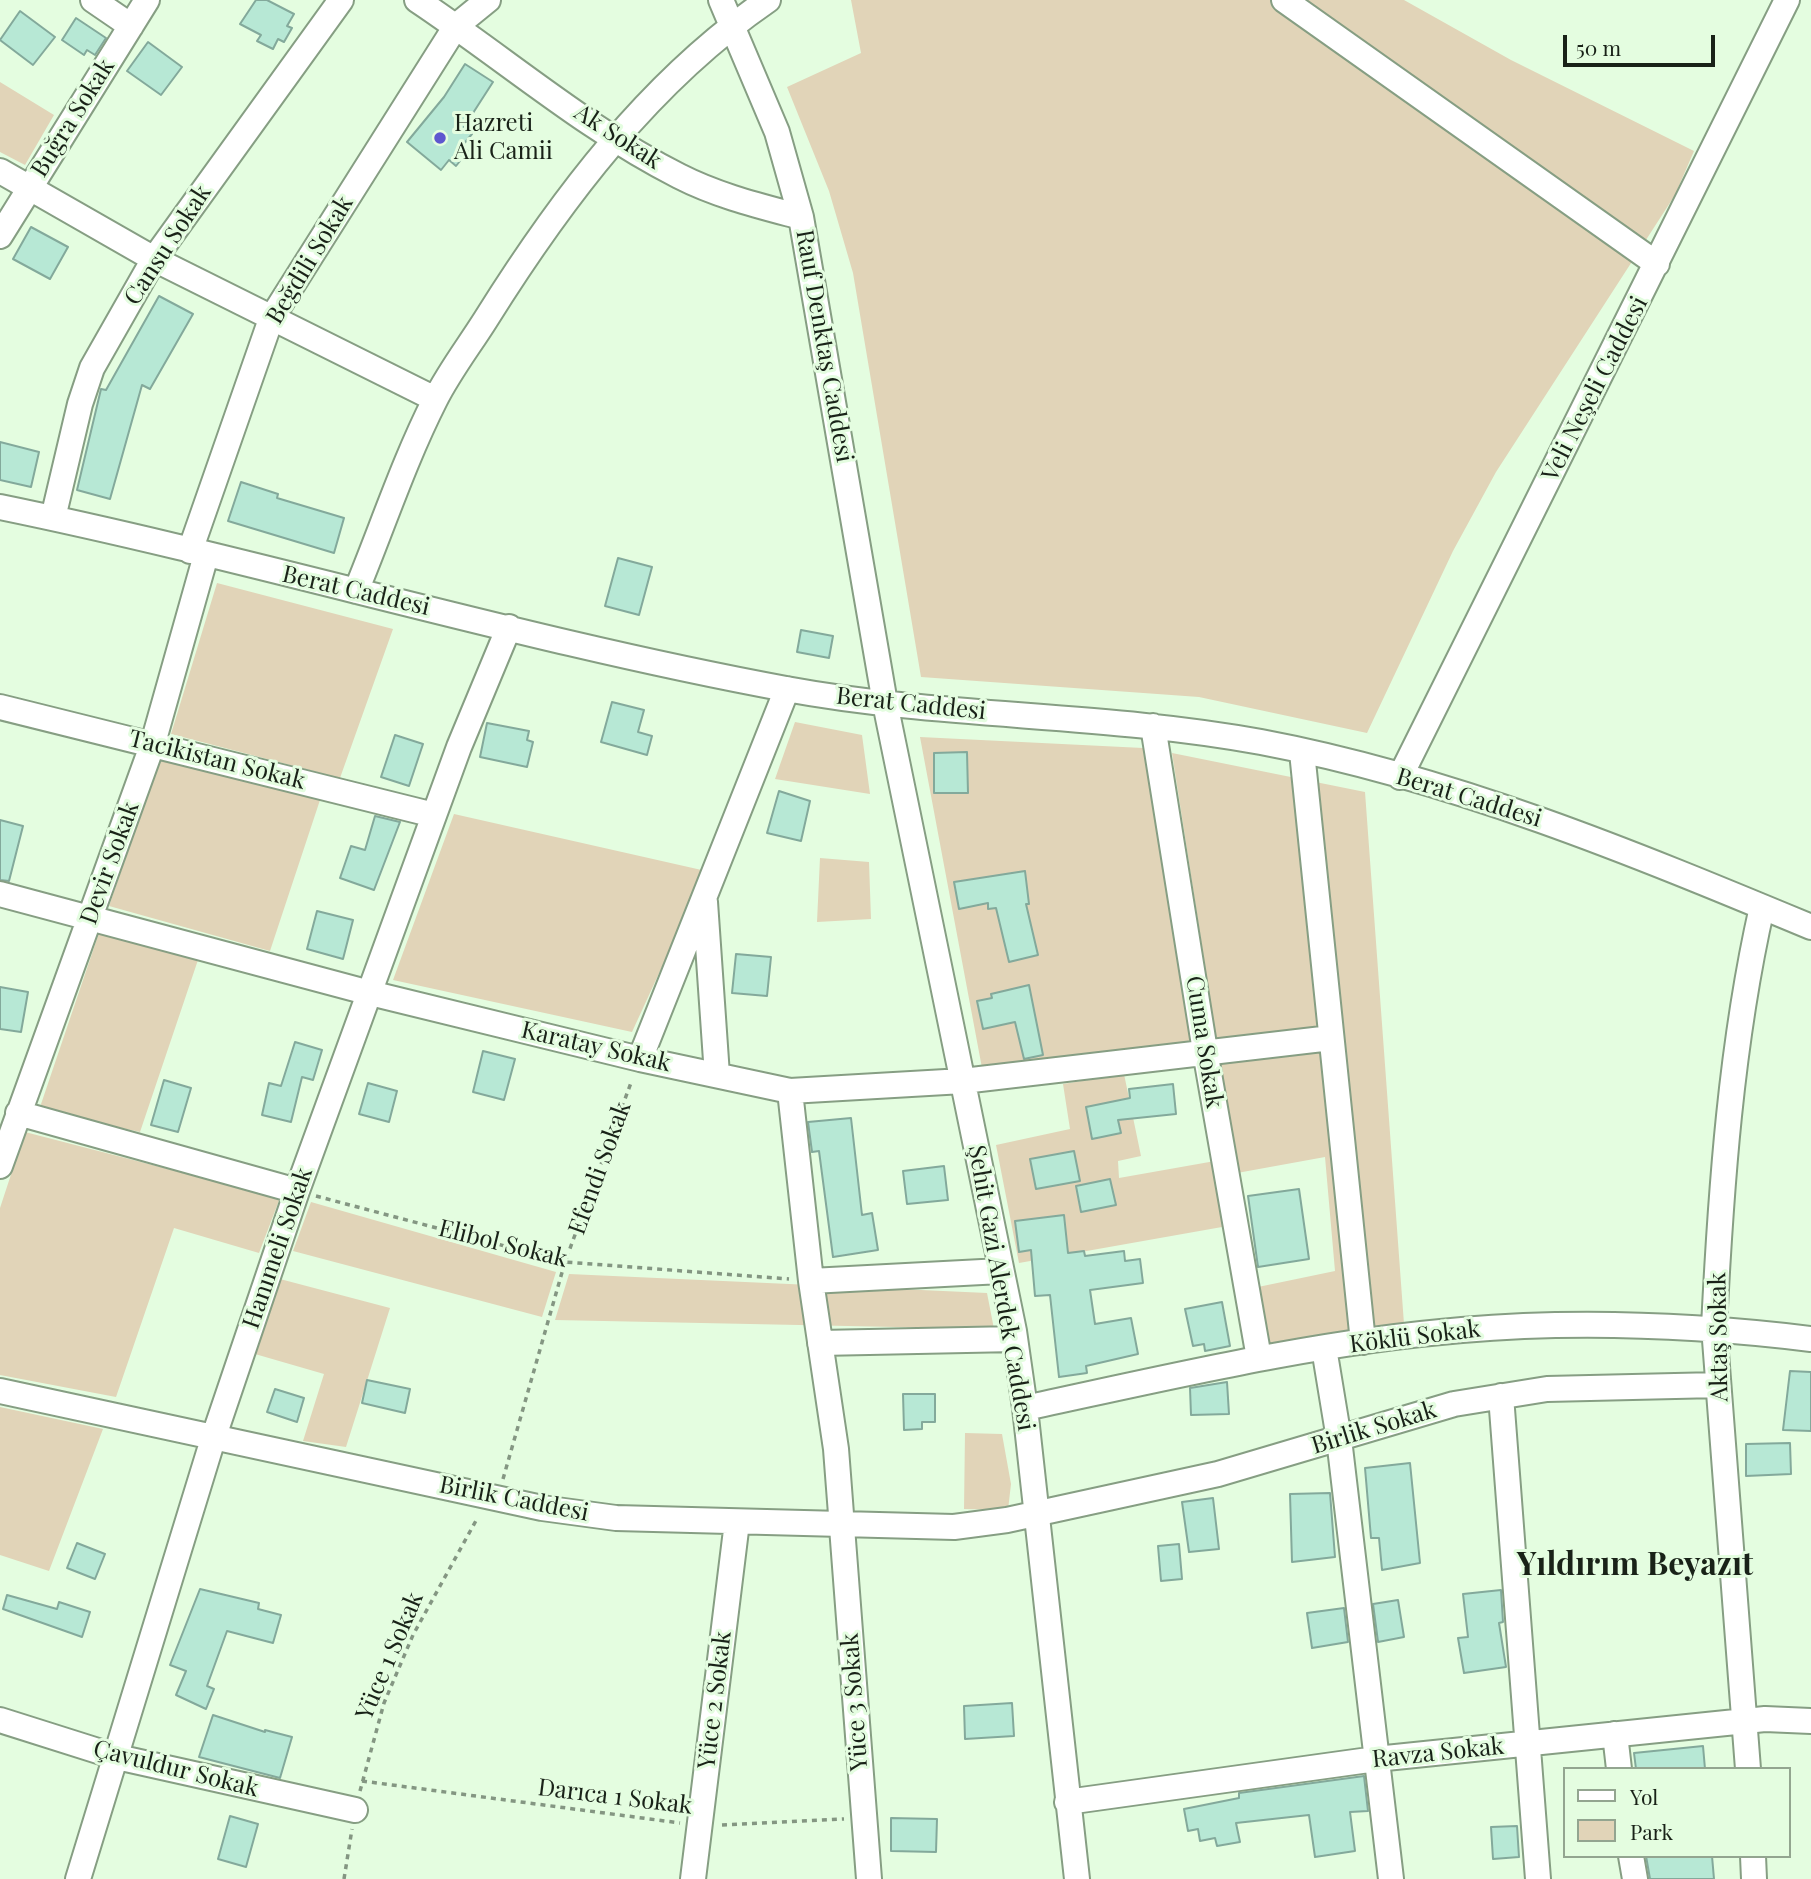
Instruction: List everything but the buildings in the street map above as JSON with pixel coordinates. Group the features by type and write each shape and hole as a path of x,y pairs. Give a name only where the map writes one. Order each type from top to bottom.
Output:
{"street":[{"path":"93,0 131,26"},
{"name":"Buğra Sokak","path":"0,236 147,0"},
{"name":"Cansu Sokak","path":"53,518 85,385 154,259 341,0"},
{"name":"Ak Sokak","path":"417,0 615,139 679,176 717,193 801,217"},
{"name":"Beğdili Sokak","path":"198,553 271,319 456,26 488,0"},
{"name":"Rauf Denktaş Caddesi","path":"721,0 777,132 801,217 885,703"},
{"path":"356,591 435,399 515,273 615,139 696,53 768,0"},
{"path":"1284,0 1657,264"},
{"name":"Veli Neşeli Caddesi","path":"1400,777 1787,0"},
{"path":"0,170 154,259 435,399"},
{"name":"Berat Caddesi","path":"0,507 509,627 787,689 885,703 1153,726 1302,752 1400,777 1598,840 1811,927"},
{"name":"Devir Sokak","path":"0,1166 153,743 198,553"},
{"name":"Hanımeli Sokak","path":"78,1879 213,1439 297,1191 434,815 509,627"},
{"path":"640,1059 787,689"},
{"name":"Şehit Gazi Alerdek Caddesi","path":"885,703 1015,1339 1077,1879"},
{"name":"Tacikistan Sokak","path":"0,707 434,815"},
{"name":"Cuma Sokak","path":"1153,726 1205,1051 1259,1358"},
{"path":"1302,752 1363,1342"},
{"name":"Karatay Sokak","path":"0,894 91,916 370,993 640,1059 790,1091 963,1081 1331,1038"},
{"path":"705,895 717,1075"},
{"name":"Aktaş Sokak","path":"1748,1767 1714,1327 1721,1218 1744,993 1762,907"},
{"name":"Yüce 3 Sokak","path":"790,1091 811,1281 836,1449 869,1879"},
{"path":"18,1114 297,1191"},
{"path":"811,1281 1001,1271"},
{"name":"Köklü Sokak","path":"1025,1408 1259,1358 1363,1342 1513,1327 1714,1327 1811,1339"},
{"path":"820,1343 1015,1339"},
{"path":"1324,1348 1339,1439 1391,1879"},
{"name":"Birlik Sokak","path":"1036,1513 1218,1474 1454,1404 1547,1389 1718,1385"},
{"name":"Birlik Caddesi","path":"0,1391 493,1498 616,1518 954,1527 1036,1513"},
{"path":"1501,1396 1538,1879"},
{"name":"Yüce 2 Sokak","path":"692,1879 737,1522"},
{"name":"Çavuldur Sokak","path":"0,1720 117,1757 355,1810"},
{"name":"Ravza Sokak","path":"1067,1802 1376,1759 1745,1721 1811,1721"},
{"path":"1615,1734 1619,1767"},
{"path":"1631,1858 1634,1879"},
{"path":"1753,1858 1754,1879"}],"path":[{"name":"Efendi Sokak","path":"493,1498 565,1262 640,1059"},
{"name":"Elibol Sokak","path":"297,1191 565,1262 811,1281"},
{"name":"Yüce 1 Sokak","path":"344,1879 355,1810 384,1703 413,1635 493,1498"},
{"name":"Darıca 1 Sokak","path":"362,1781 699,1826 864,1818"}],"green space":[{"path":"851,0 1404,0 1511,60 1694,151 1675,195 1496,472 1453,551 1367,733 1199,697 921,677 853,273 829,191 787,87 861,53"},
{"path":"0,82 54,115 25,165 0,152"},
{"path":"217,583 393,629 340,778 171,734"},
{"path":"795,722 862,735 870,794 775,779"},
{"path":"920,737 1143,748 1194,1046 982,1068"},
{"path":"1172,753 1365,792 1404,1324 1270,1345 1258,1287 1335,1271 1325,1157 1237,1173"},
{"path":"160,758 320,800 270,951 109,906"},
{"path":"454,814 706,871 632,1032 393,980"},
{"path":"820,858 869,862 871,919 817,922"},
{"path":"101,927 199,957 140,1132 39,1110"},
{"path":"1124,1074 1141,1156 1118,1161 1119,1178 1215,1161 1222,1227 1019,1263 996,1145 1070,1129 1063,1084"},
{"path":"25,1132 280,1198 259,1253 174,1228 116,1397 0,1375 0,1208"},
{"path":"311,1202 556,1272 542,1317 293,1251"},
{"path":"569,1274 987,1293 994,1329 555,1320"},
{"path":"280,1279 390,1308 346,1447 303,1441 324,1374 255,1354"},
{"path":"0,1407 103,1429 49,1571 0,1555"},
{"path":"965,1433 1002,1434 1011,1484 1008,1510 964,1509"}],"place":[{"name":"Hazreti Ali Camii","path":"440,138"}],"district":[{"name":"Yıldırım Beyazıt","path":"1635,1565"}]}
